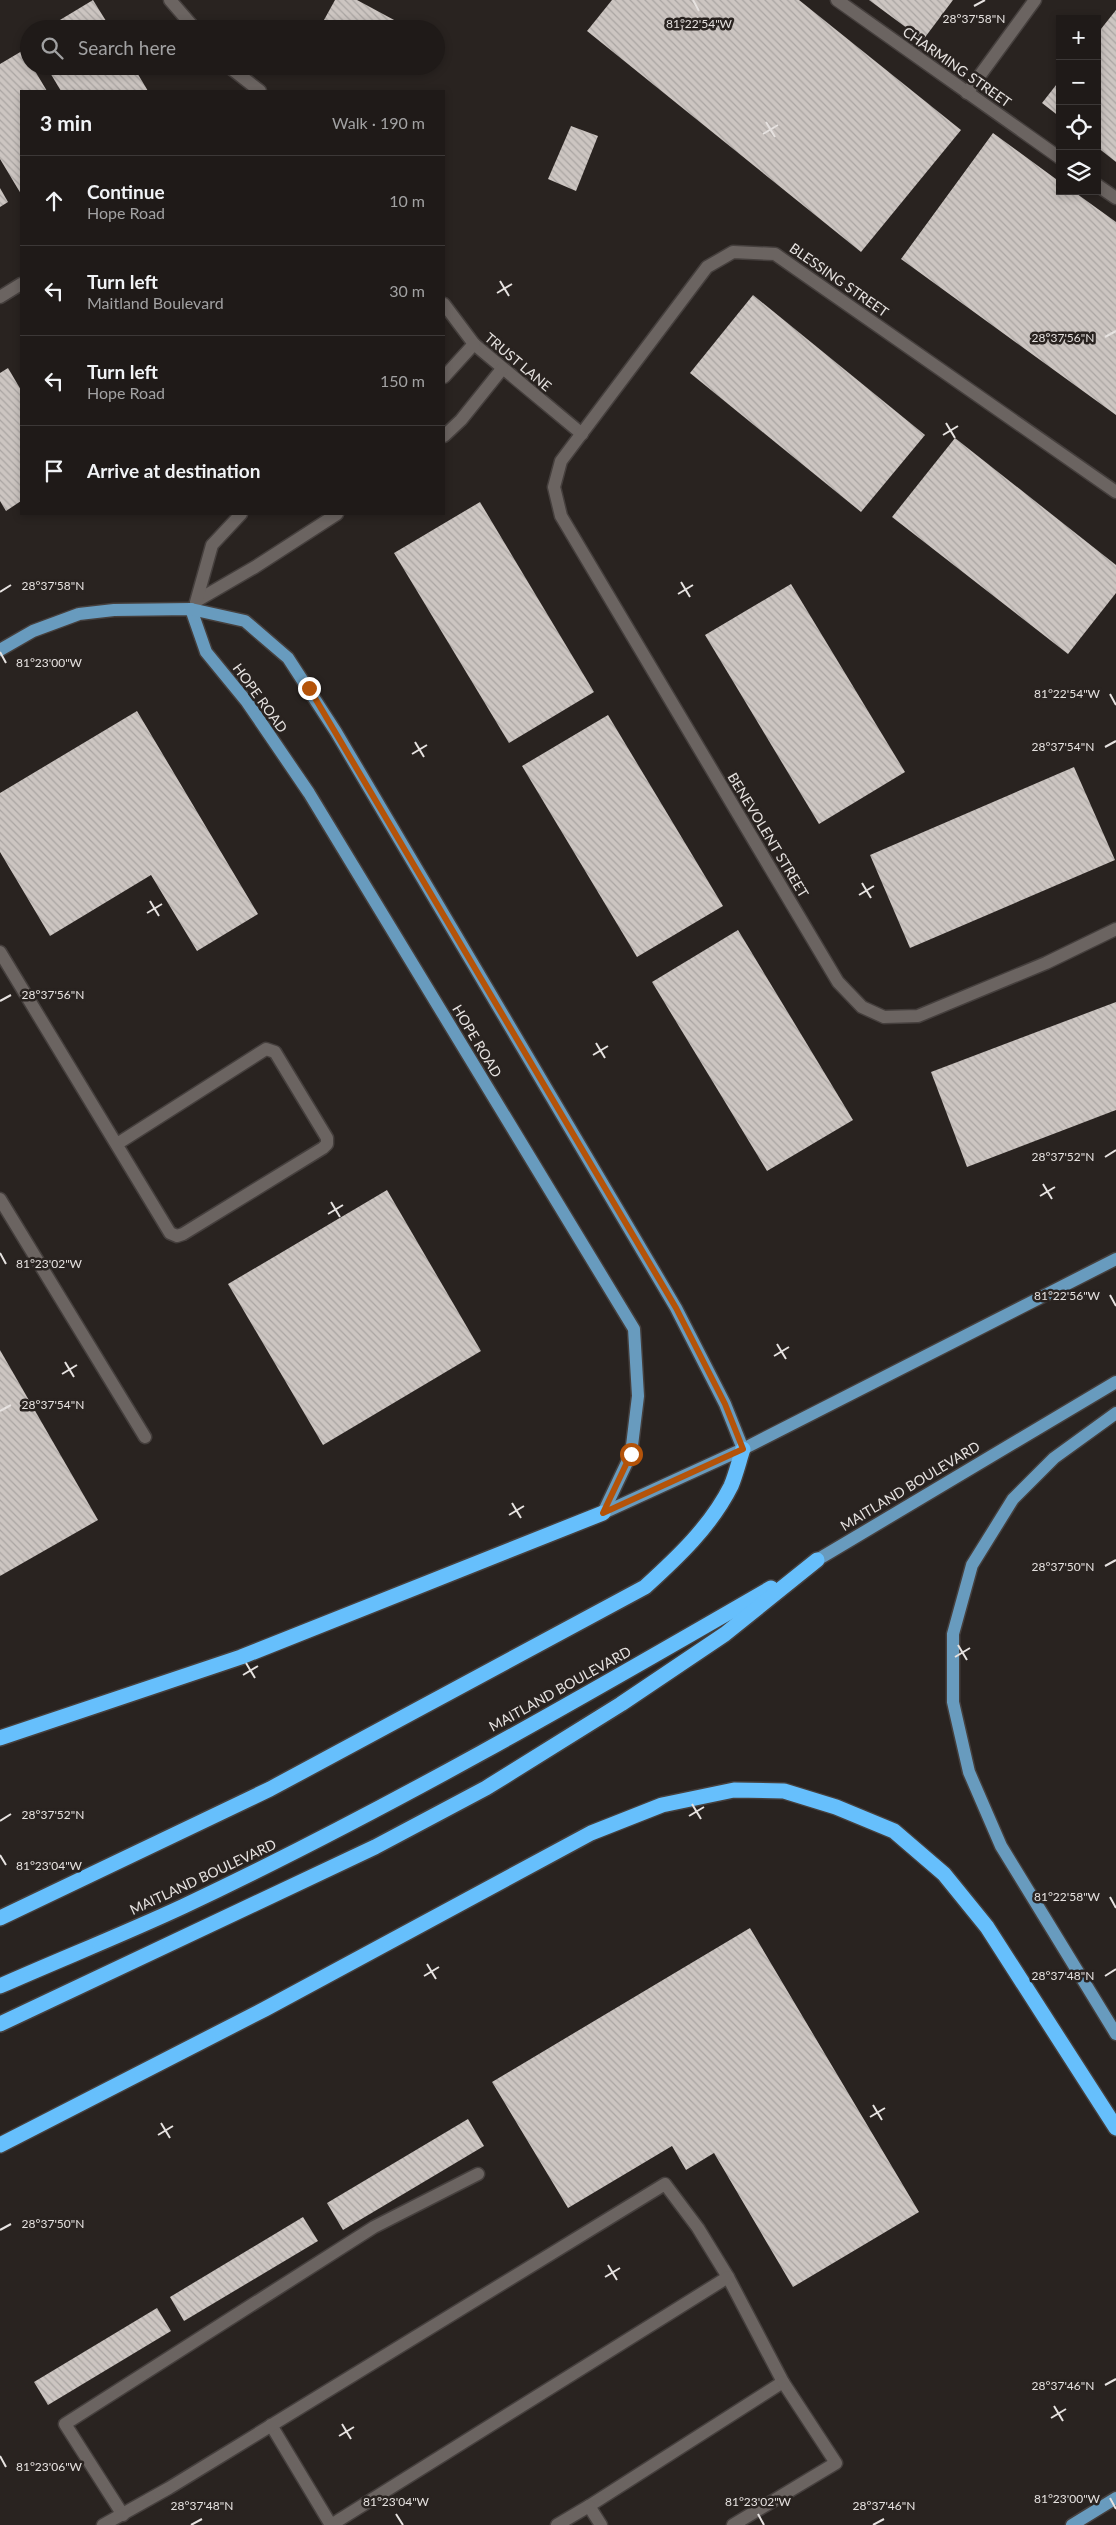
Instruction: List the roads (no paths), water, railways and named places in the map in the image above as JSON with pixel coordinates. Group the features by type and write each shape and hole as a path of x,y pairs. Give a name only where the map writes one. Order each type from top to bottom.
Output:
{"highway":[{"path":"0,1918 270,1789 645,1586 684,1552 713,1515 731,1486 743,1449"},
{"path":"0,1738 241,1657 603,1513"},
{"path":"0,2024 375,1847 486,1788 621,1704 725,1634 818,1560"},
{"name":"MAITLAND BOULEVARD","path":"0,1986 183,1906 338,1830 446,1772 667,1648 818,1560"},
{"path":"0,2145 265,2009 591,1834 662,1805 734,1790 784,1792 836,1807 894,1831 944,1874 987,1927 1116,2128"}],"main road":[{"path":"0,650 33,631 79,614 195,604 245,621 288,658 309,688 676,1308 725,1404 743,1449"},
{"name":"HOPE ROAD","path":"195,604 206,652 247,702 309,793 634,1329 638,1396 631,1454 603,1513"},
{"path":"603,1513 743,1449 1116,1259"},
{"name":"MAITLAND BOULEVARD","path":"818,1560 1116,1382"},
{"path":"1116,1413 1054,1458 1013,1499 972,1565 953,1634 953,1702 969,1772 1000,1846 1116,2034"},
{"path":"1072,2525 1116,2498"}],"street":[{"path":"170,0 187,20"},
{"name":"CHARMING STREET","path":"837,0 1056,155"},
{"path":"968,93 1035,0"},
{"path":"240,75 259,90"},
{"path":"1101,188 1116,198"},
{"name":"BLESSING STREET","path":"582,434 707,267 733,252 775,254 1116,492"},
{"path":"0,297 20,285"},
{"name":"TRUST LANE","path":"445,305 474,344 582,434"},
{"path":"445,375 474,344"},
{"path":"445,435 461,420 502,369"},
{"name":"BENEVOLENT STREET","path":"582,434 560,460 554,487 561,516 838,982 862,1007 884,1017 918,1016 1046,963 1116,930"},
{"path":"195,604 212,545 240,515"},
{"path":"195,604 335,515"},
{"path":"0,952 170,1233 177,1236 323,1148 327,1144 327,1138 275,1052 271,1049 266,1049 117,1144"},
{"path":"0,1199 145,1437"},
{"path":"123,2514 65,2424 374,2227 478,2174"},
{"path":"103,2525 271,2425 665,2184 698,2228 728,2277 783,2382 836,2462 733,2525"},
{"path":"271,2425 331,2525 728,2277"},
{"path":"557,2525 783,2382"},
{"path":"589,2506 601,2525"}]}
